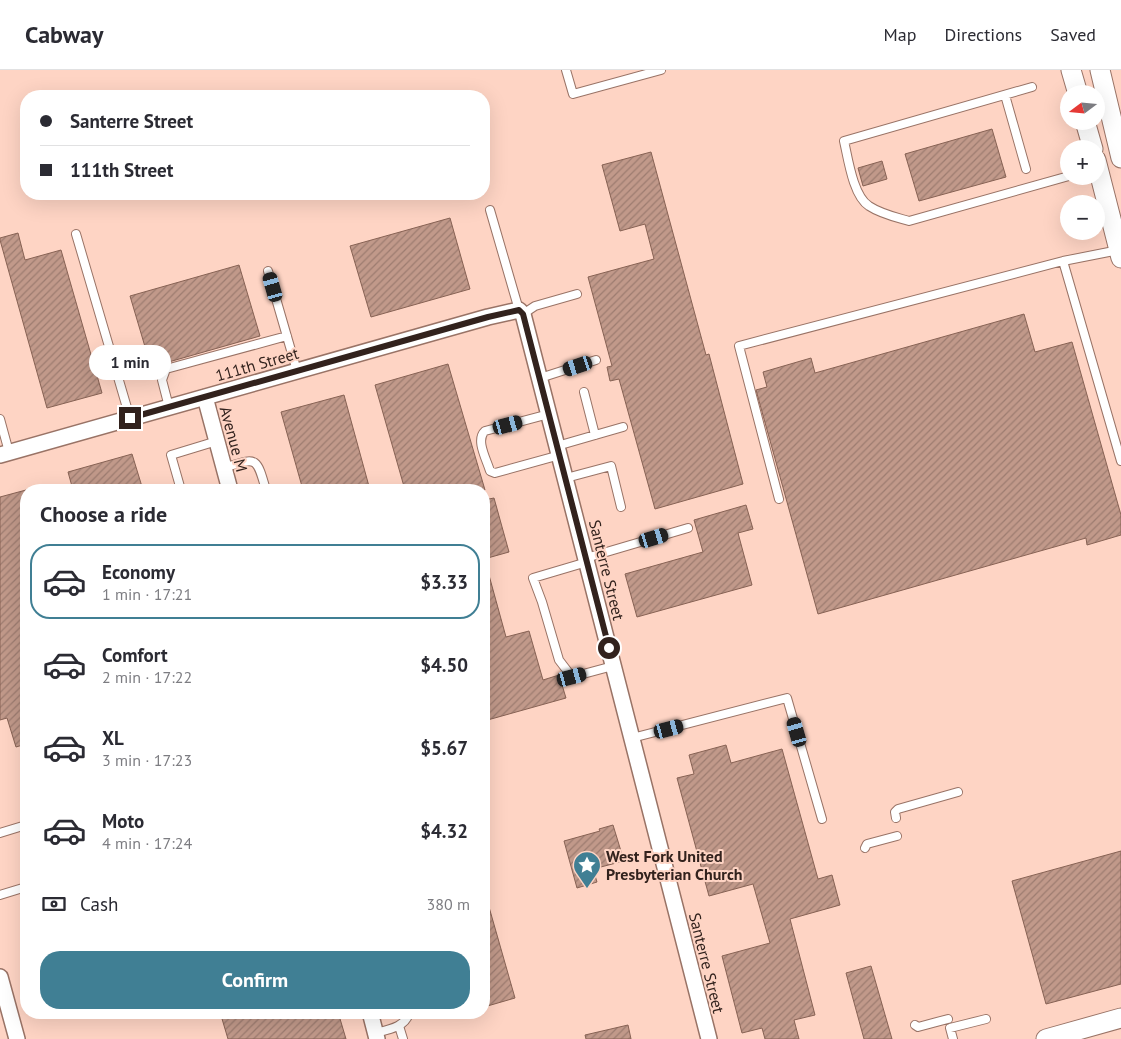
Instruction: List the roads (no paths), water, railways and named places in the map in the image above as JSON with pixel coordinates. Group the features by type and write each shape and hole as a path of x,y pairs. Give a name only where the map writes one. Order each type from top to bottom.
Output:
{"street":[{"path":"1071,70 1075,85"},
{"path":"1100,70 1121,158"},
{"path":"1105,165 1121,163"},
{"path":"1102,185 1120,253"},
{"name":"111th Street","path":"4,453 488,317 521,312"},
{"name":"Santerre Street","path":"521,312 566,478 709,1039"},
{"name":"Avenue M","path":"205,397 228,484"},
{"path":"0,977 17,1039"},
{"path":"1046,1039 1121,1018"},
{"path":"372,1019 376,1036"}],"lane":[{"path":"566,70 573,94 661,70"},
{"path":"1032,87 844,141 854,184 867,205 909,222 1060,179"},
{"path":"1005,94 1026,169"},
{"path":"490,210 521,312 577,294"},
{"path":"76,234 130,418"},
{"path":"779,499 739,346 1063,261 1120,253"},
{"path":"1063,261 1121,461"},
{"path":"268,271 297,371"},
{"path":"169,407 162,380 166,369 287,336"},
{"path":"540,378 596,360"},
{"path":"584,392 595,435"},
{"path":"549,414 486,431 482,434 480,441 490,471 495,473 595,435 623,427"},
{"path":"0,419 4,453"},
{"path":"179,484 171,454 217,441"},
{"path":"224,468 249,460 256,462 260,468 264,484"},
{"path":"566,478 611,466 621,507"},
{"path":"614,666 572,677 560,660 533,578 688,528"},
{"path":"632,738 787,698 822,820"},
{"path":"896,818 895,812 898,809 958,792"},
{"path":"0,833 20,827"},
{"path":"865,848 867,844 897,836"},
{"path":"0,895 20,890"},
{"path":"953,1039 950,1028 986,1018"},
{"path":"376,1036 399,1026 407,1019"},
{"path":"915,1026 918,1027 948,1019"},
{"path":"399,1026 403,1039"}],"place":[{"name":"West Fork United Presbyterian Church","path":"587,889"}]}
